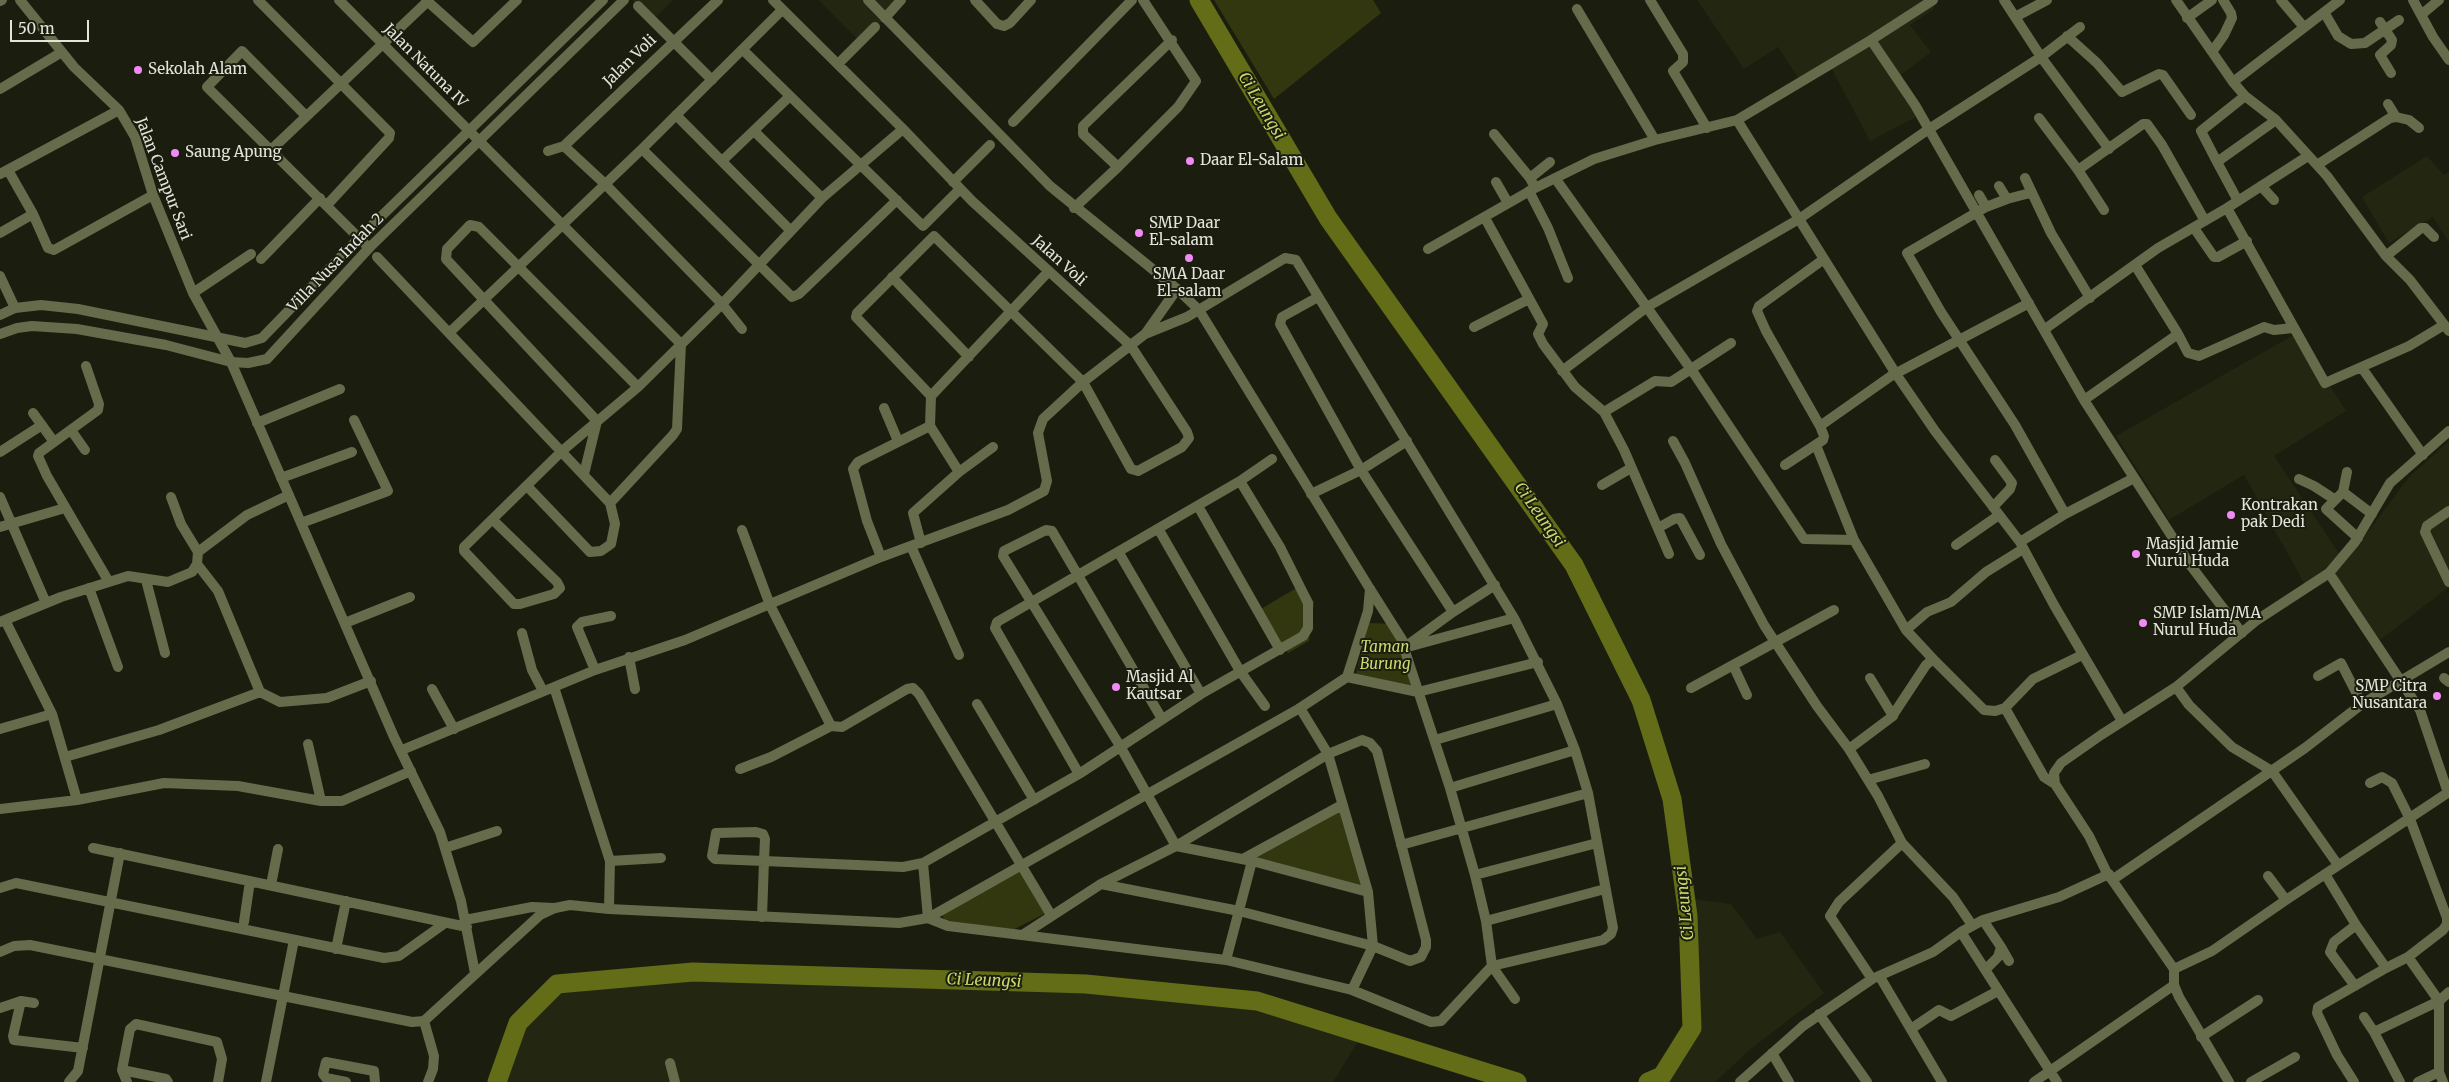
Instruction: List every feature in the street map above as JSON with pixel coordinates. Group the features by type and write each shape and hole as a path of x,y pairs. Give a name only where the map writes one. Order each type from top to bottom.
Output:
{"street":[{"name":"Jalan Campur Sari","path":"20,0 87,80 119,110 135,137 153,195 193,293 231,362 394,737 402,750 445,848 466,923 475,972"},
{"path":"258,0 342,83 388,131 390,136 261,259"},
{"name":"Jalan Natuna IV","path":"339,0 680,344"},
{"path":"272,150 427,1 473,42 517,0"},
{"name":"Villa Nusa Indah 2","path":"0,316 15,308 40,305 78,309 245,343 262,338 360,237 603,0"},
{"name":"Villa Nusa Indah 2","path":"0,334 17,328 32,326 77,329 166,345 231,362 248,363 267,359 369,248 624,0"},
{"name":"Jalan Voli","path":"548,151 564,146 718,0"},
{"name":"Jalan Voli","path":"773,0 904,129 957,186 1048,272 1131,346 1187,432 1189,438 1182,447 1138,471 1132,470 1083,382"},
{"path":"868,0 1074,208 1177,289 1199,310 1405,647 1476,875 1486,921 1492,966 1515,999"},
{"path":"885,18 901,0"},
{"path":"974,0 997,24 1004,26 1010,23 1031,0"},
{"path":"1013,122 1132,0"},
{"path":"1074,208 1118,168 1178,107 1195,85 1195,76 1143,0"},
{"path":"1650,0 1683,54 1683,62 1673,71 1707,128"},
{"path":"2004,0 2041,57 2109,150"},
{"path":"2015,17 2047,0"},
{"path":"2176,0 2233,82 2245,96 2276,120 2317,165 2386,256 2410,280 2447,328 2362,368 2325,383 2227,208"},
{"path":"2188,18 2212,0"},
{"path":"2212,52 2232,18 2232,13 2223,0"},
{"path":"2281,0 2303,26"},
{"path":"2233,82 2303,26 2340,0"},
{"path":"2413,0 2449,60"},
{"path":"2421,15 2439,0"},
{"path":"1428,249 1485,218 1532,186 1555,178 1594,159 1655,140 1737,120 1871,40 1930,1"},
{"path":"638,6 712,80"},
{"path":"1577,9 1655,140"},
{"path":"449,334 642,150 782,10"},
{"path":"2324,12 2338,36 2352,44 2365,43 2382,26 2399,20"},
{"path":"2382,26 2393,43 2380,55 2391,72"},
{"path":"838,64 875,27"},
{"path":"1562,371 1646,307 1799,219 1929,130 2041,57 2080,27"},
{"path":"2067,36 2097,63 2122,92 2159,74 2163,75 2191,114"},
{"path":"1118,168 1083,134 1083,126 1172,40"},
{"path":"1871,40 1982,209 2028,303 2045,329 2084,400 2191,566 2242,633"},
{"path":"743,50 862,164 923,226 990,145"},
{"path":"0,89 62,52"},
{"path":"306,116 245,53 239,52 207,87 369,248"},
{"path":"722,161 790,96"},
{"path":"2238,201 2201,130 2245,96"},
{"path":"2388,104 2396,117"},
{"path":"119,110 4,172 32,214 48,248 54,250 153,195"},
{"path":"676,115 790,230"},
{"path":"2317,165 2390,118 2396,117 2409,120 2419,128"},
{"path":"2039,118 2078,170 2104,210"},
{"path":"1737,120 1896,374 1935,431 2021,545 2082,655 2122,721"},
{"path":"2217,162 2276,120"},
{"path":"2078,170 2109,150 2143,124 2148,124 2205,221"},
{"path":"493,520 557,582 560,588 554,594 514,604 464,551 464,547 562,451 638,387 722,304 822,198 904,129"},
{"path":"754,131 822,198"},
{"path":"1494,134 1532,186 1568,278"},
{"path":"564,146 605,184 722,304 742,329"},
{"path":"642,150 790,296 797,296 897,200"},
{"path":"2045,329 2158,248 2227,208 2308,156"},
{"path":"1532,186 1550,162"},
{"path":"1555,178 1691,370 1804,539 1854,540"},
{"path":"2024,178 2030,193 2064,256 2090,298"},
{"path":"1496,182 1508,203"},
{"path":"1999,186 2007,199"},
{"path":"2261,186 2274,200"},
{"path":"2030,193 2007,199 1982,209 1907,253 1958,339 2015,425 2065,514"},
{"path":"1978,195 1982,209"},
{"path":"0,233 32,214"},
{"path":"1485,218 1543,324 1539,332 1540,337 1562,371 1585,397 1604,412 1669,554"},
{"path":"597,421 446,256 447,249 470,225 479,227 638,387"},
{"path":"2194,228 2214,257 2218,257 2247,241"},
{"path":"2386,256 2422,228 2434,237"},
{"path":"932,396 856,317 857,313 934,236 1083,382"},
{"path":"193,293 251,254"},
{"path":"377,257 610,503 615,524 611,544 602,552 590,552 527,486"},
{"path":"928,918 948,926 1226,960 1352,990 1431,1022 1438,1022 1492,966 1606,938 1613,928 1588,793 1557,704 1538,662 1495,585 1296,260 1285,258 1199,310 1145,334"},
{"path":"1785,466 1816,445 1824,436 1766,331 1757,311 1759,306 1824,259"},
{"path":"2135,265 2188,353 2200,356 2264,327 2274,330 2293,328"},
{"path":"959,472 930,426 932,396 1048,272"},
{"path":"0,276 15,308"},
{"path":"892,277 969,356"},
{"path":"402,750 629,656 686,640 881,557 1008,510 1044,491 1047,481 1038,433 1044,419 1083,382 1145,334 1177,289"},
{"path":"1318,297 1282,317 1280,324 1361,470 1453,612"},
{"path":"1474,327 1528,298"},
{"path":"1820,426 1896,374 2028,303"},
{"path":"2084,400 2178,334"},
{"path":"1604,412 1655,381 1669,383 1732,342"},
{"path":"610,503 674,436 677,429 680,344"},
{"path":"86,366 99,407 94,414 39,453 38,456 65,508 109,582"},
{"path":"2362,368 2423,455"},
{"path":"257,423 340,389"},
{"path":"884,408 898,441"},
{"path":"33,413 54,442"},
{"path":"301,523 388,491 354,420"},
{"path":"584,474 597,421"},
{"path":"0,452 42,424"},
{"path":"881,557 867,521 853,469 858,462 930,426"},
{"path":"70,430 85,450"},
{"path":"2055,784 2054,773 2058,766 2122,721 2176,687 2272,610 2329,573 2358,538 2390,483 2449,431"},
{"path":"1311,494 1361,470 1407,441"},
{"path":"1673,441 1686,463 1721,544 1775,642 1817,706 1849,749 1902,843 1953,897 1972,925"},
{"path":"1816,445 1854,540 1906,630 1984,710 2005,708 2034,679 2082,655"},
{"path":"921,543 913,513 959,472 993,447"},
{"path":"281,478 352,452"},
{"path":"1079,774 995,628 999,621 1032,604 1159,530 1240,481 1272,459"},
{"path":"1956,545 1996,511 2010,489 2012,483 1995,460"},
{"path":"1602,485 1631,468"},
{"path":"2347,472 2343,492 2326,506 2326,510 2358,538"},
{"path":"1906,630 1927,612 1951,602 1986,572 2065,514 2134,478"},
{"path":"2299,479 2314,486 2334,500"},
{"path":"762,917 764,861 765,838 760,832 718,832 714,835 712,856 715,859 764,861 903,868 923,863 1079,774 1201,694 1305,634 1308,628 1308,603 1280,546 1240,481"},
{"path":"2343,492 2372,514"},
{"path":"198,552 247,515 289,495"},
{"path":"0,497 4,502 10,522 46,602"},
{"path":"77,800 52,714 2,621 46,602 128,576 168,582 192,572 197,564 198,552 181,524 171,497"},
{"path":"1198,506 1280,650"},
{"path":"0,527 10,522 65,508"},
{"path":"2449,511 2428,526 2425,532 2449,582"},
{"path":"1658,528 1674,519 1680,518 1700,556"},
{"path":"742,530 770,605 831,726"},
{"path":"1162,719 1080,576 1049,530 1004,551 1003,556 1120,746 1176,846 1247,860 1368,892"},
{"path":"1159,530 1240,671 1265,706"},
{"path":"911,546 959,656"},
{"path":"1119,553 1201,694"},
{"path":"197,564 218,590 260,692 280,702 327,698 371,681"},
{"path":"2174,970 2212,951 2448,793 2420,710 2329,573"},
{"path":"146,580 165,653"},
{"path":"1405,647 1453,612 1495,585"},
{"path":"90,588 118,667"},
{"path":"93,848 445,923 466,923 532,907 555,908 570,905 609,909 899,923 928,918 1020,864 1300,708 1343,681 1347,677 1368,611 1370,589"},
{"path":"345,623 410,597"},
{"path":"1691,688 1834,610"},
{"path":"595,670 576,627 582,622 611,616"},
{"path":"1405,647 1514,618"},
{"path":"522,633 532,670 543,691"},
{"path":"1740,1082 1819,1014 1876,978 1933,952 1961,932 1983,920 2059,897 2111,877 2272,771 2362,704 2449,652"},
{"path":"629,656 635,689"},
{"path":"1849,749 1891,720 1926,665 1933,659"},
{"path":"1347,677 1418,692 1538,662"},
{"path":"2318,676 2341,662 2362,704"},
{"path":"1733,664 1748,695"},
{"path":"1870,678 1893,715"},
{"path":"554,686 610,861 609,909"},
{"path":"2176,687 2189,705 2232,748 2272,771 2338,866"},
{"path":"740,768 771,757 831,726 842,727 907,689 913,688 919,694 1051,915"},
{"path":"432,689 454,729"},
{"path":"65,757 159,730 260,692"},
{"path":"977,704 1034,800"},
{"path":"1435,740 1557,704"},
{"path":"1300,708 1328,754 1368,892 1372,946 1352,990"},
{"path":"2005,708 2044,777 2055,784 2089,836 2111,877 2174,970 2174,985 2201,1037 2229,1082"},
{"path":"0,729 52,714"},
{"path":"1024,934 1101,884 1176,846 1328,754 1358,740 1366,740 1377,751 1426,940 1424,953 1417,959 1410,961 1372,946 1239,911 1101,884"},
{"path":"308,744 321,800"},
{"path":"1450,788 1574,750"},
{"path":"1868,780 1925,764"},
{"path":"0,809 77,800 164,783 238,786 321,800 342,800 353,798 411,771"},
{"path":"2354,1082 2337,1055 2317,1013 2318,1007 2408,957 2444,930 2447,924 2410,819 2392,783 2382,777 2370,783"},
{"path":"1401,845 1461,830 1588,793"},
{"path":"1247,860 1342,805"},
{"path":"445,848 497,832"},
{"path":"1476,875 1597,843"},
{"path":"1902,843 1839,902 1830,916 1911,1029 1942,1082"},
{"path":"271,886 278,849"},
{"path":"70,1082 78,1070 120,853"},
{"path":"610,861 661,858"},
{"path":"1226,960 1239,911 1247,860"},
{"path":"923,863 928,918"},
{"path":"2325,874 2356,925 2386,968"},
{"path":"2268,876 2286,900"},
{"path":"244,922 250,881"},
{"path":"0,888 16,883 110,904 384,958 399,956 445,923"},
{"path":"1486,921 1606,889"},
{"path":"336,948 346,901"},
{"path":"0,952 14,946 30,945 412,1022 424,1021 475,972 540,916 555,908"},
{"path":"1983,920 2009,961"},
{"path":"2355,986 2330,952 2334,942 2356,925"},
{"path":"1961,932 2057,1082"},
{"path":"266,1082 294,940"},
{"path":"1986,969 1998,957 2001,947"},
{"path":"2408,957 2439,1001 2439,1072 2443,1082"},
{"path":"2034,1082 2174,985"},
{"path":"1911,1029 1939,1010 1951,1016 1998,991"},
{"path":"2374,1032 2439,1001 2449,992"},
{"path":"21,1000 13,1036 14,1040 82,1048"},
{"path":"0,1008 21,1000 34,1003"},
{"path":"2201,1037 2258,1000"},
{"path":"1819,1014 1867,1082"},
{"path":"2364,1017 2400,1082"},
{"path":"424,1021 434,1056 433,1070 428,1082"},
{"path":"127,1082 122,1070 130,1029 132,1025 141,1024 217,1042 222,1058 218,1082"},
{"path":"1772,1053 1789,1082"},
{"path":"2252,1082 2294,1057"},
{"path":"346,1082 326,1078 323,1074 326,1062 374,1071 375,1082"},
{"path":"670,1063 675,1082"},
{"path":"122,1070 168,1082"},
{"path":"2418,1082 2439,1072"}],"shaded area":[{"path":"632,0 673,0 652,21"},
{"path":"819,0 901,0 861,43"},
{"path":"1697,0 1929,0 1935,8 1910,25 1931,52 1897,78 1920,115 1870,141 1830,66 1801,82 1778,47 1744,69"},
{"path":"2427,156 2444,175 2449,172 2449,243 2433,217 2389,243 2362,197"},
{"path":"2297,333 2346,411 2274,456 2345,562 2410,476 2449,441 2449,587 2380,640 2333,579 2309,592 2244,475 2169,520 2116,436"},
{"path":"1686,898 1731,904 1757,939 1780,932 1824,993 1752,1048 1715,1082 1648,1082 1662,1076 1692,1027"},
{"path":"685,973 1086,984 1257,1001 1363,1034 1333,1082 497,1082 518,1023 557,984"}],"green space":[{"path":"1214,0 1373,0 1381,13 1274,99"},
{"path":"1303,584 1314,602 1309,641 1288,653 1261,609"},
{"name":"Taman Burung","path":"1368,623 1397,624 1422,694 1356,675"},
{"path":"1342,805 1368,892 1243,859"},
{"path":"1022,866 1048,912 1007,933 948,926 942,915"}],"waterway":[{"name":"Ci Leungsi","path":"1199,0 1328,218 1574,565 1641,700 1672,799 1688,916 1692,1028 1662,1076 1648,1082"},
{"name":"Ci Leungsi","path":"497,1082 518,1023 557,984 693,972 1086,984 1257,1001 1517,1082"}],"place":[{"name":"Sekolah Alam","path":"138,70"},
{"name":"Saung Apung","path":"175,153"},
{"name":"Daar El-Salam","path":"1190,161"},
{"name":"SMP Daar El-salam","path":"1139,233"},
{"name":"SMA Daar El-salam","path":"1189,258"},
{"name":"Kontrakan pak Dedi","path":"2231,515"},
{"name":"Masjid Jamie Nurul Huda","path":"2136,554"},
{"name":"SMP Islam/MA Nurul Huda","path":"2143,623"},
{"name":"Masjid Al Kautsar","path":"1116,687"},
{"name":"SMP Citra Nusantara","path":"2437,696"}]}
